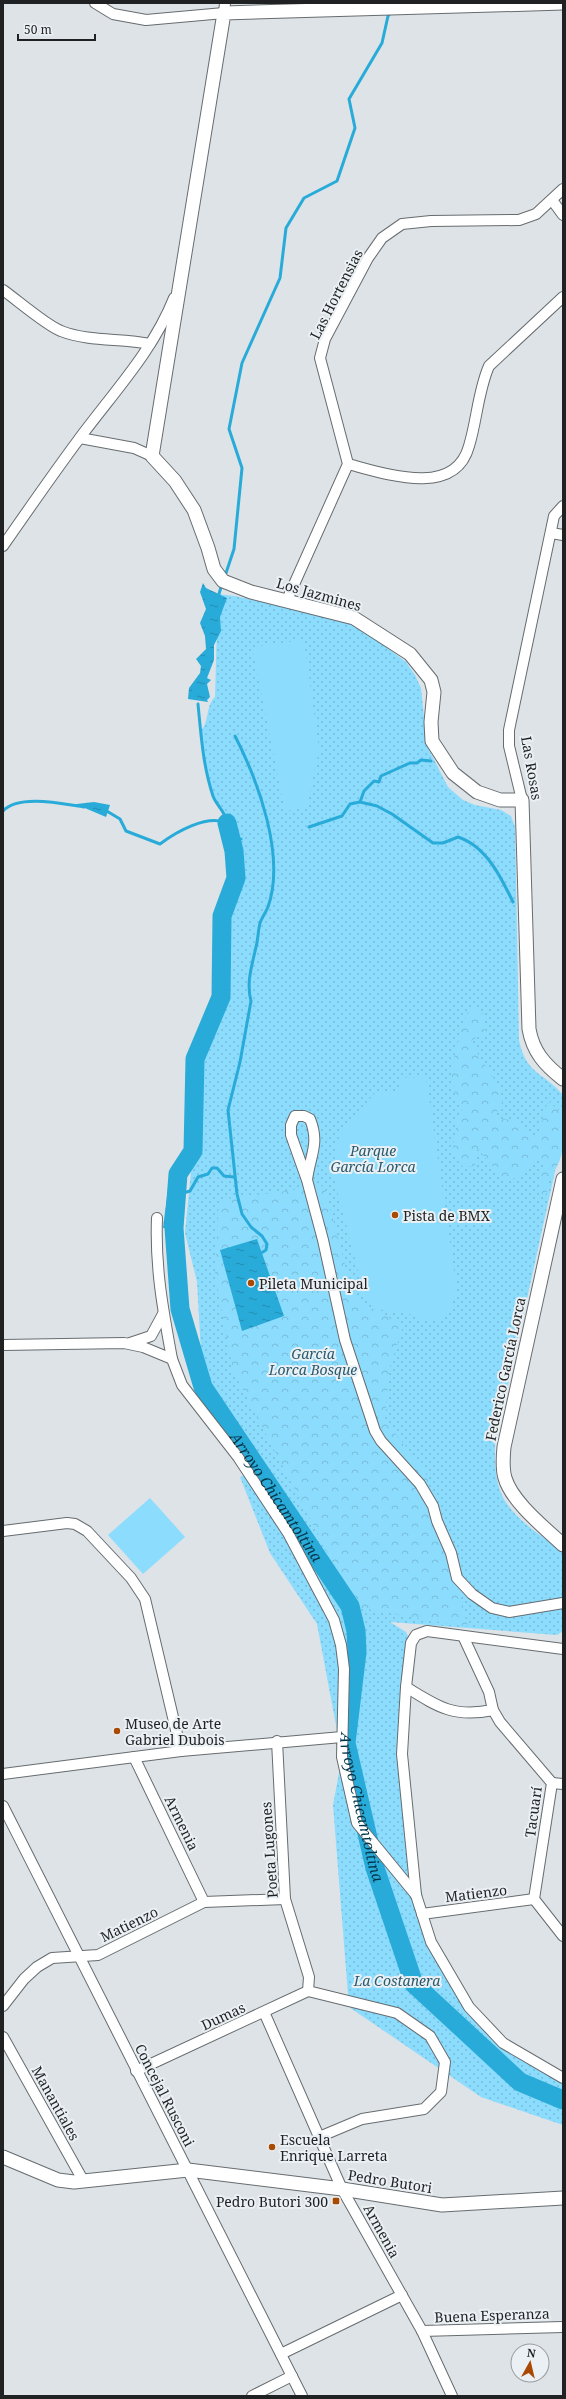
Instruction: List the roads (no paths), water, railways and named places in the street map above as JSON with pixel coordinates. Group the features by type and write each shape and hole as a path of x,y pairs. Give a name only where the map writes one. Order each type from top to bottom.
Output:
{"street":[{"path":"95,3 113,14 146,20 224,8 563,3"},
{"path":"152,456 183,274 224,8"},
{"name":"Las Hortensias","path":"348,464 320,358 326,339 336,319 368,258 382,238 402,224 430,220 519,220 536,214 563,189"},
{"path":"552,200 563,215"},
{"path":"3,546 80,438 125,381 164,323 183,274"},
{"path":"3,290 60,331 80,336 128,339 150,344"},
{"path":"287,600 348,464 408,477 435,479 463,463 469,447 484,377 489,366 563,297"},
{"name":"Los Jazmines","path":"80,438 134,448 152,456 175,481 194,510 214,569 218,577 223,581 251,592 354,618 410,654 431,680 434,692 431,722 432,741 453,773 477,792 500,800 522,800"},
{"name":"Las Rosas","path":"563,506 554,516 509,730 509,746 522,800 529,1029 531,1042 547,1067 563,1079"},
{"path":"551,533 563,535"},
{"path":"307,1180 310,1159 315,1142 315,1133 310,1119 304,1116 295,1116 291,1125 291,1135 307,1180 323,1240 345,1340 375,1431 381,1441 420,1484 433,1506 437,1521 451,1553 457,1578 472,1594 492,1608 509,1612 563,1603"},
{"name":"Federico García Lorca","path":"563,1179 504,1447 503,1462 504,1478 513,1495 563,1546"},
{"path":"157,1218 155,1251 158,1289 172,1359 182,1385 238,1457 288,1533 334,1620 341,1645 344,1669 342,1757 357,1823 416,1895"},
{"path":"129,1344 151,1336 163,1314"},
{"path":"3,1345 129,1344 143,1347 172,1359"},
{"path":"3,1531 67,1523 75,1524 87,1531 111,1556 145,1599 181,1751"},
{"path":"563,1649 427,1631 416,1636 411,1643 406,1687 402,1754 416,1895 431,1942 468,2007 503,2043 563,2078"},
{"name":"Tacuarí","path":"463,1636 489,1692 493,1710 500,1722 552,1782 534,1899"},
{"path":"406,1687 454,1712 472,1715 493,1710"},
{"path":"3,1774 181,1751 342,1736"},
{"name":"Poeta Lugones","path":"277,1741 285,1899 308,1977 308,1991"},
{"name":"Armenia","path":"134,1757 204,1902"},
{"path":"552,1782 563,1784"},
{"name":"Concejal Rusconi","path":"3,1806 302,2396"},
{"name":"Matienzo","path":"3,2006 24,1979 37,1967 52,1958 78,1955 98,1956 204,1902 285,1899"},
{"path":"534,1899 563,1936"},
{"name":"Matienzo","path":"422,1914 534,1899"},
{"path":"308,1991 397,2013 430,2036 445,2062 441,2092 424,2109 362,2119 320,2137"},
{"name":"Dumas","path":"136,2071 308,1991"},
{"name":"Armenia","path":"264,2012 342,2189 422,2331 452,2396"},
{"name":"Manantiales","path":"3,2037 84,2182"},
{"name":"Pedro Butori","path":"3,2157 58,2180 84,2182 188,2170 342,2189 442,2206 563,2198"},
{"path":"281,2354 402,2295"},
{"name":"Buena Esperanza","path":"422,2331 563,2327"},
{"path":"252,2396 292,2376"}],"water":[{"path":"203,583 206,588 227,598 220,617 221,631 214,645 214,660 207,678 211,680 207,684 210,697 207,700 208,702 188,699 189,688 200,673 201,666 196,659 206,649 205,636 200,623 206,609 200,592"},
{"path":"94,802 110,805 106,817 80,806 68,805"},
{"path":"170,1172 185,1176 181,1229 163,1228"},
{"name":"Pileta Municipal","path":"257,1239 284,1316 242,1331 220,1250"}],"waterway":[{"path":"225,576 234,549 242,468 229,429 242,363 280,278 286,228 304,198 337,181 355,128 349,99 382,43 388,16 391,12"},
{"path":"218,597 222,584"},
{"path":"198,704 207,773 214,799 225,815 227,823"},
{"path":"235,736 244,754 267,819 272,842 274,865 273,887 268,907 260,923 257,944 251,967 249,981 251,1001 240,1062 228,1110 237,1194 242,1214 251,1227 262,1236 267,1244 266,1250 258,1255"},
{"path":"309,827 342,816 350,804 360,802 364,791 374,781 379,782 381,776 410,763 417,763 421,760 431,761"},
{"path":"3,811 10,806 30,801 53,802 84,807"},
{"path":"360,802 377,806 392,814 433,843 443,843 458,837 468,841 477,847 492,864 513,902"},
{"path":"105,810 120,819 126,831 160,844 174,834 201,823 210,821 227,823"},
{"name":"Arroyo Chicamtoltina","path":"227,823 234,851 236,878 222,916 221,997 195,1059 193,1151 178,1174 174,1228 180,1309 203,1387 350,1606 356,1631 357,1652 346,1743 375,1868 414,1984 520,2082 563,2100"},
{"name":"Arroyo Chicamtoltina","path":"234,851 236,842 241,839"},
{"path":"180,1194 190,1191 198,1177 208,1174 212,1168 217,1168 224,1176 234,1177"}],"place":[{"name":"Pista de BMX","path":"395,1215"},
{"name":"Pileta Municipal","path":"251,1283"},
{"name":"Museo de Arte Gabriel Dubois","path":"117,1731"},
{"name":"Escuela Enrique Larreta","path":"272,2147"},
{"name":"Pedro Butori 300","path":"336,2201"}],"park label":[{"name":"Parque García Lorca","path":"373,1158"},
{"name":"García Lorca Bosque","path":"313,1362"},
{"name":"La Costanera","path":"397,1980"}]}
